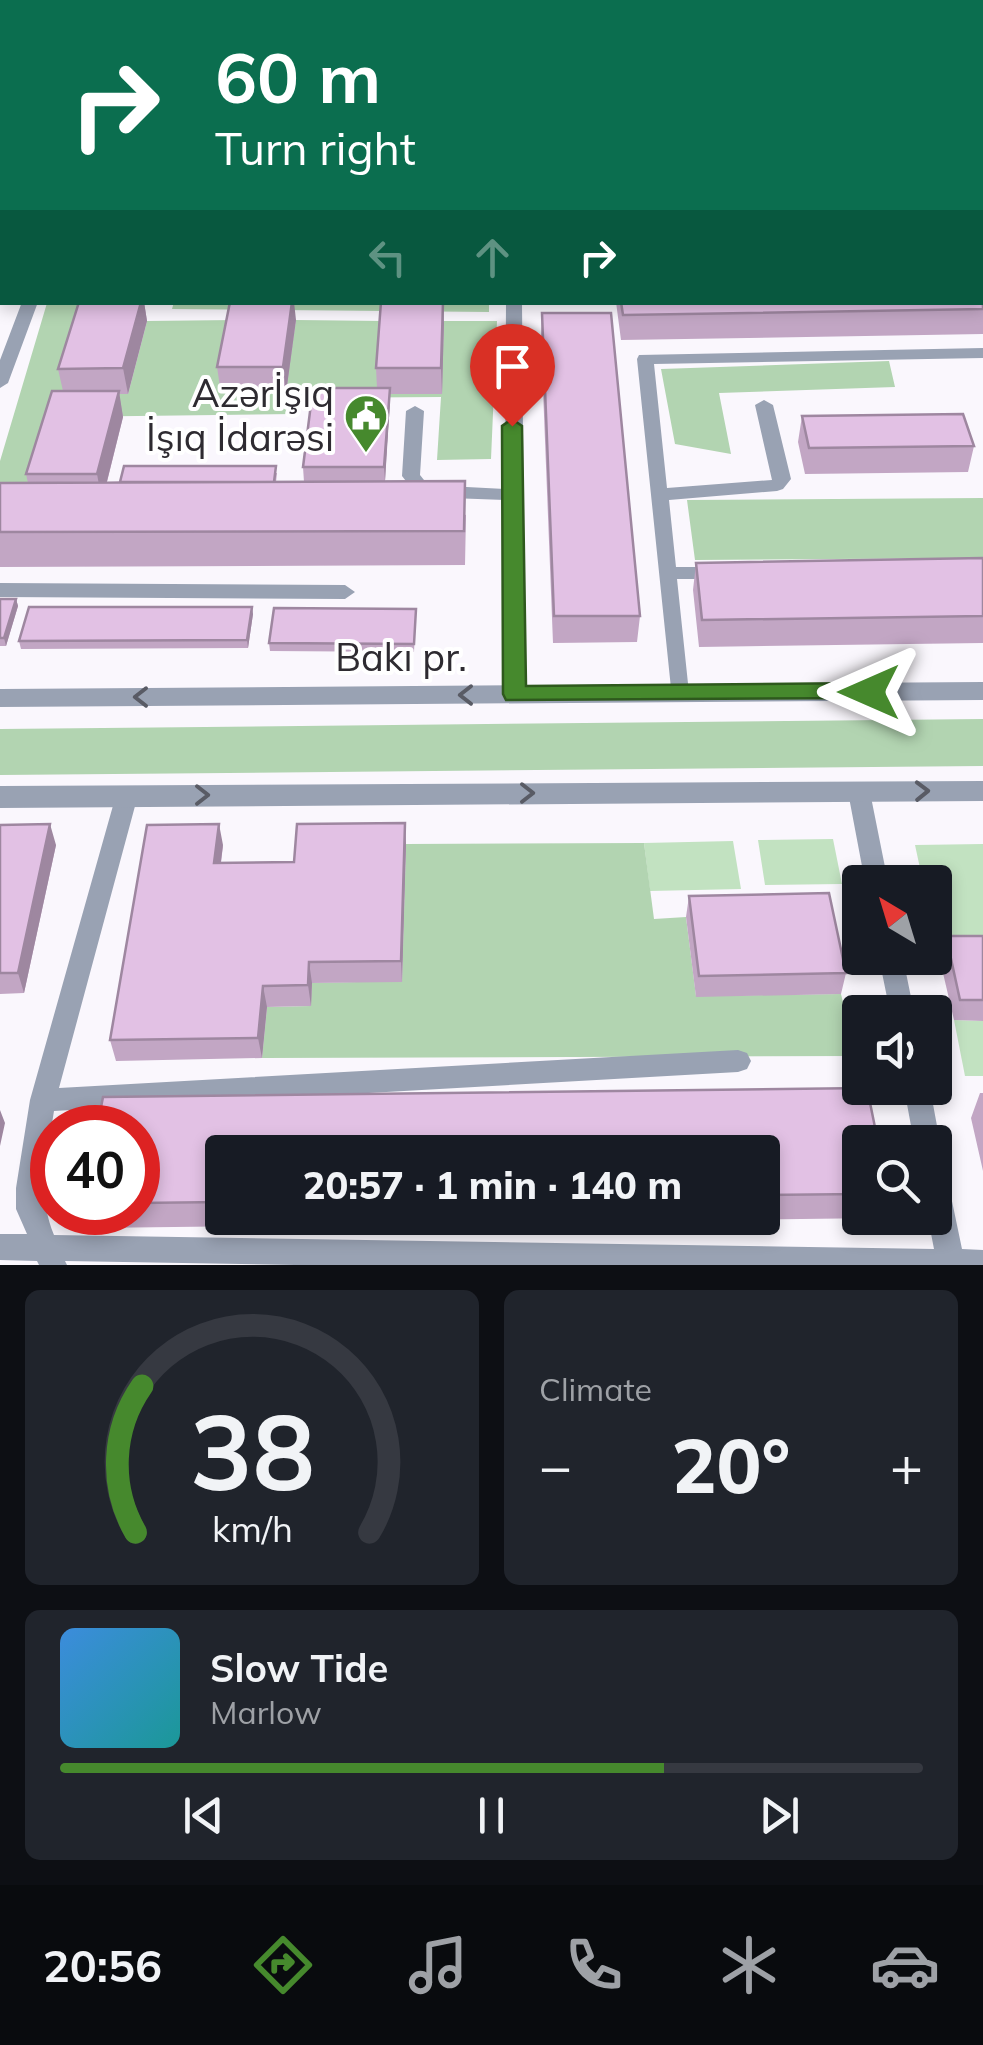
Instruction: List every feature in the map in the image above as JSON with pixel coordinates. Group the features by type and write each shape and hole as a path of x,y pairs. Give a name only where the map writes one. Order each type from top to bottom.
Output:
{"street":[{"name":"Bakı pr.","path":"0,698 983,691"},
{"path":"0,797 983,791"}],"lane":[{"path":"0,383 29,305"},
{"path":"514,305 515,694"},
{"path":"680,693 645,360 983,354"},
{"path":"659,495 777,485 782,480 764,405"},
{"path":"415,411 411,476 414,484 423,490 513,495"},
{"path":"667,574 746,572"},
{"path":"0,590 345,592"},
{"path":"859,792 874,865"},
{"path":"47,1255 30,1209 28,1188 43,1100 127,796"},
{"path":"43,1100 738,1062"},
{"path":"945,1235 951,1263"},
{"path":"0,1247 47,1255 983,1263"}],"green space":[{"path":"46,305 119,305 128,394 147,321 235,320 285,393 296,320 383,321 441,394 444,321 497,321 491,459 437,460 441,397 296,398 294,414 58,417 33,501 0,499 0,461"},
{"path":"173,305 489,305 489,312 172,309"},
{"path":"889,361 895,387 719,393 731,454 675,444 661,369"},
{"path":"983,498 983,558 695,560 687,500"},
{"path":"983,719 983,766 0,775 0,729"},
{"path":"833,839 842,884 765,885 758,840"},
{"path":"733,841 741,889 650,891 644,843"},
{"path":"644,843 654,919 686,917 696,996 841,994 842,1056 262,1058 267,1007 310,1006 312,983 402,981 406,844"},
{"path":"983,844 983,957 952,956 952,865 919,865 915,845"},
{"path":"954,1020 983,1021 983,1076 965,1076"}],"building":[{"path":"78,305 140,305 123,368 58,369"},
{"path":"229,305 292,305 283,367 217,367"},
{"path":"381,305 443,305 441,368 376,368"},
{"path":"621,305 983,305 983,309 623,315"},
{"path":"542,313 611,313 640,616 554,616"},
{"path":"313,388 390,388 384,467 303,467"},
{"path":"52,391 119,391 97,474 26,474"},
{"path":"963,414 974,446 809,448 802,416"},
{"path":"124,466 276,466 274,482 120,482"},
{"path":"465,481 464,531 0,532 0,483"},
{"path":"983,558 983,616 702,620 696,563"},
{"path":"0,599 16,599 4,638 0,638"},
{"path":"29,607 252,607 247,640 19,641"},
{"path":"274,608 416,609 414,644 269,643"},
{"path":"405,823 401,961 309,962 308,985 263,986 258,1038 110,1040 147,825 219,824 214,863 294,862 297,824"},
{"path":"50,824 18,973 0,973 0,825"},
{"path":"829,893 842,954 842,973 699,976 689,896"},
{"path":"952,936 983,936 983,1000 960,1000 952,963"},
{"path":"842,1088 842,1105 870,1105 875,1125 842,1125 842,1194 780,1195 780,1135 205,1135 205,1202 160,1203 160,1105 101,1105 103,1097"}],"place":[{"name":"Azərİşıq İşıq İdarəsi","path":"366,454"}],"route":[{"path":"512,426 515,694 869,692"}]}
